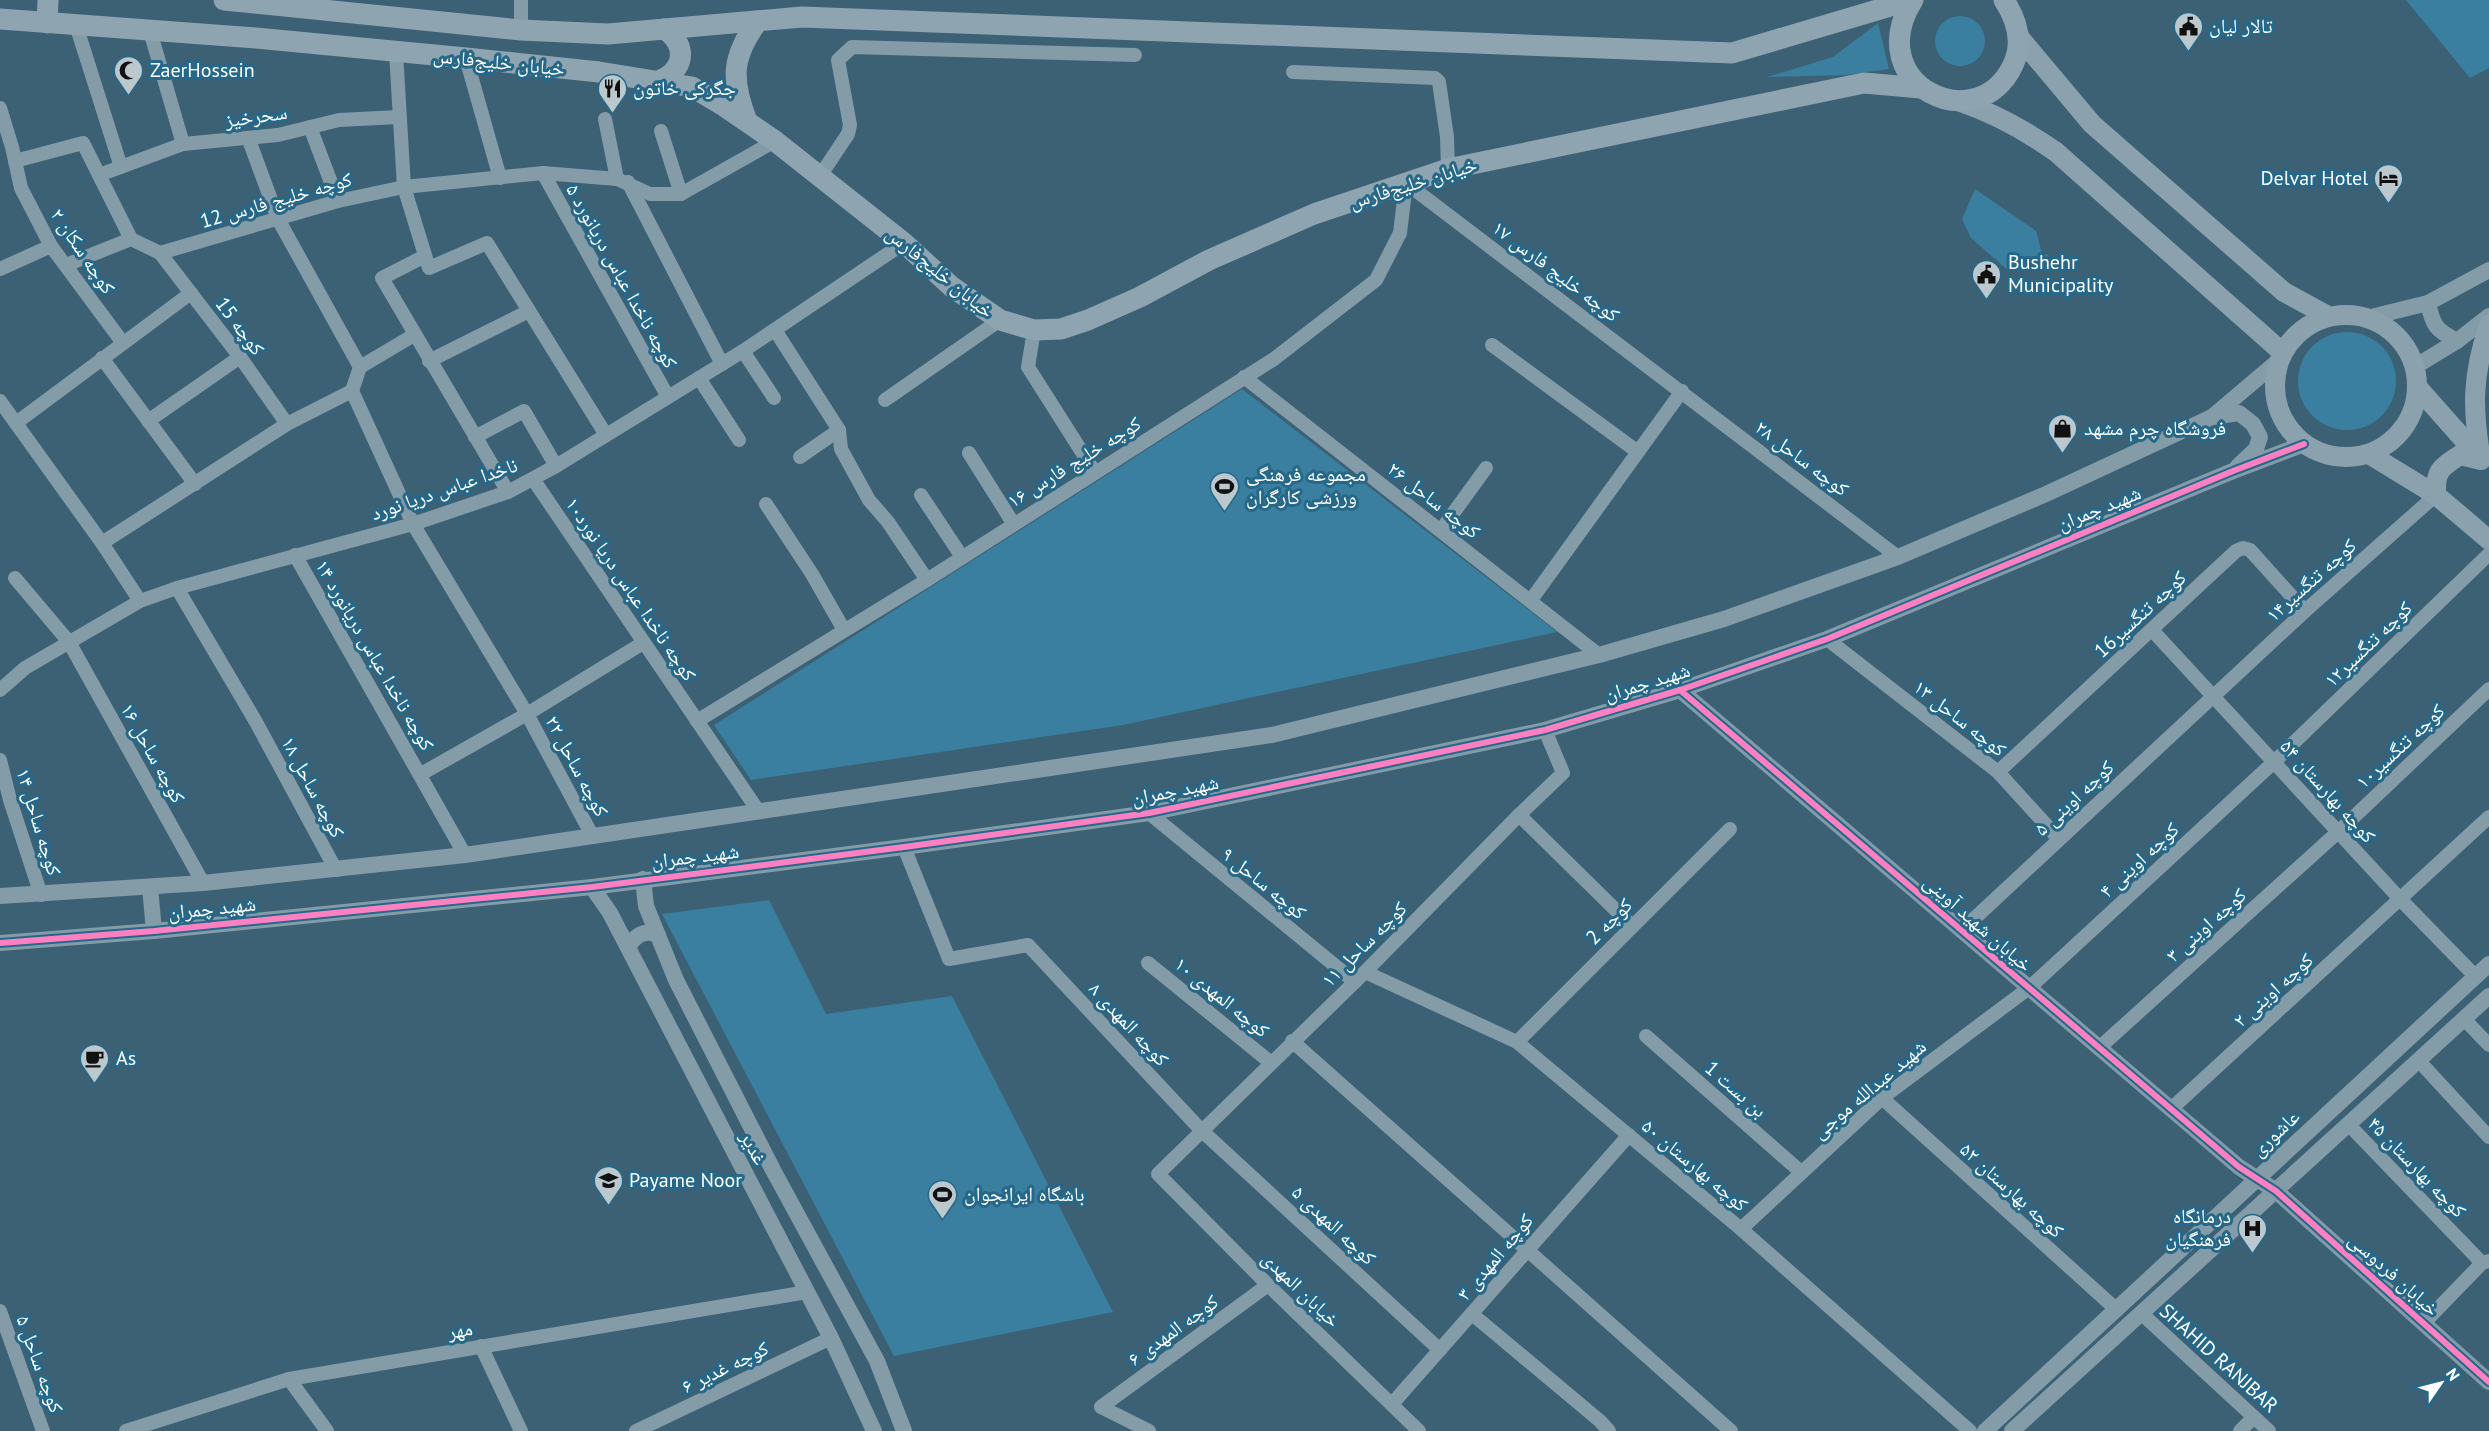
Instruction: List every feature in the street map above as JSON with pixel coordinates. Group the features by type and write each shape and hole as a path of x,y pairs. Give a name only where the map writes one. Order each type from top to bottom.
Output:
{"main road":[{"path":"47,23 48,0"},
{"name":"خیابان خلیج‌فارس","path":"224,0 521,30 608,34 802,17 1732,53 1912,0"},
{"path":"1912,0 1902,16 1898,35 1900,55 1908,73 1921,88"},
{"path":"1958,101 1977,98 1995,89 2008,74 2017,57 2019,37 2015,18 2004,0"},
{"path":"747,122 736,90 735,70 739,52 758,21"},
{"name":"خیابان خلیج‌فارس","path":"2,24 76,25 466,58 599,72 692,87 775,141 904,243 952,287 1000,320 1034,330 1061,329 1088,320 1140,297 1209,260 1314,214 1448,169 1864,83 1921,88 1938,97 1958,101"},
{"path":"658,81 669,77 677,68 681,57 680,46 674,36 665,29"},
{"path":"2019,37 2092,124 2284,292 2328,316"},
{"path":"1958,101 1980,108 2016,125 2056,152 2124,209 2280,357"},
{"path":"2351,314 2371,317 2391,330 2406,346 2415,366 2418,388 2414,410 2404,429 2388,444 2369,454 2347,458 2325,454 2304,444 2288,428 2278,407 2274,384 2280,357 2290,341 2307,325 2328,316 2351,314"},
{"path":"2485,463 2475,422 2474,386 2489,325"},
{"path":"2418,388 2485,463"},
{"path":"2369,454 2436,495 2489,540"},
{"path":"2436,495 2435,479 2443,466 2460,455 2485,463"}],"street":[{"path":"521,0 521,30"},
{"path":"76,25 121,167"},
{"path":"150,31 183,144"},
{"path":"820,176 848,134 848,112 838,60 852,47 1135,55"},
{"path":"396,52 404,187 429,268 487,243 527,312 606,435"},
{"path":"466,58 500,178"},
{"path":"1293,72 1435,78 1439,82 1447,137 1448,169"},
{"name":"کوچه سکان ۲","path":"0,108 9,152 21,188 51,246 123,343"},
{"name":"سحرخیز","path":"99,175 183,144 249,140 339,120 399,117"},
{"path":"605,119 623,180 722,364"},
{"path":"310,127 338,201"},
{"path":"661,131 681,194"},
{"path":"249,140 278,219 360,367"},
{"path":"623,180 651,194 681,194 775,141"},
{"path":"9,152 83,143 131,239 160,253"},
{"name":"کوچه خلیج فارس 12","path":"160,253 338,201 404,187 543,173 623,180"},
{"name":"کوچه ناخدا عباس دریانورد ۵","path":"543,173 668,397"},
{"name":"کوچه خلیج فارس ۱۶","path":"697,721 927,580 1094,471 1274,359 1376,280 1400,233 1406,183"},
{"name":"کوچه خلیج فارس ۱۷","path":"1406,183 1682,391"},
{"path":"66,265 131,239"},
{"name":"ناخدا عباس دریا نورد","path":"0,690 25,668 140,601 177,588 414,524 508,492 556,466 743,351 904,243"},
{"path":"0,269 51,246"},
{"name":"کوچه 15","path":"160,253 240,357 286,424"},
{"path":"425,256 382,278 508,492"},
{"path":"2371,317 2428,303 2489,270"},
{"path":"16,423 191,293"},
{"path":"2428,303 2432,321 2440,332 2457,341"},
{"path":"429,361 527,312"},
{"path":"2415,366 2457,341 2489,316"},
{"path":"885,400 1000,320"},
{"path":"775,330 839,430 840,448 870,500 927,580"},
{"path":"1034,330 1028,367 1094,471"},
{"path":"102,543 286,424 351,391 360,367 414,335"},
{"path":"1492,345 1638,452"},
{"path":"743,351 774,398"},
{"path":"148,421 240,357"},
{"name":"شهید چمران","path":"0,896 150,887 336,870 465,855 1272,735 1599,655 1724,619 1898,557 2046,494 2212,417 2280,357"},
{"path":"102,358 195,484"},
{"name":"کوچه ساحل ۲۶","path":"1244,377 1532,600 1599,655"},
{"path":"699,378 739,440"},
{"name":"کوچه ساحل ۲۲","path":"351,391 414,524 527,714 593,837"},
{"path":"1532,600 1682,391"},
{"name":"کوچه ساحل ۲۸","path":"1682,391 1898,557"},
{"path":"0,401 102,543 140,601"},
{"path":"476,437 524,411 556,466"},
{"path":"2212,417 2239,413 2253,424 2260,437 2256,449 2233,471"},
{"path":"800,457 839,430"},
{"name":"شهید چمران","path":"0,943 154,931 592,887 904,847 1149,813 1545,730 1680,690 1827,639 2233,471 2304,444"},
{"path":"969,453 1013,523"},
{"path":"1441,530 1486,468"},
{"name":"کوچه ناخدا عباس دریا نورد۱۰","path":"533,479 759,812"},
{"path":"921,495 962,557"},
{"name":"کوچه تنگسیر۱۴","path":"2214,696 2305,611 2436,495"},
{"path":"766,504 812,574 844,630"},
{"name":"کوچه تنگسیر16","path":"1998,772 2236,551 2243,548 2250,550 2305,611"},
{"name":"کوچه تنگسیر۱۲","path":"2275,761 2489,554"},
{"name":"کوچه ناخدا عباس دریانورد ۱۴","path":"295,555 465,855"},
{"name":"کوچه ساحل ۱۶","path":"15,578 69,642 203,882"},
{"name":"کوچه ساحل ۱۸","path":"177,588 255,722 336,870"},
{"name":"کوچه بهارستان ۵۴","path":"2152,630 2401,900 2476,977"},
{"name":"کوچه ساحل ۱۳","path":"1827,639 1998,772 2059,839"},
{"path":"421,774 527,714 643,643"},
{"name":"کوچه تنگسیر۱۰","path":"2338,832 2489,689"},
{"name":"خیابان شهید آوینی","path":"1680,690 2256,1179"},
{"name":"کوچه اوینی ۵","path":"1962,930 2214,696"},
{"name":"کوچه ساحل ۱۱","path":"1158,1174 1270,1062 1360,977 1563,773 1545,730"},
{"name":"کوچه ساحل ۱۴","path":"0,760 5,803 41,895"},
{"name":"کوچه اوینی ۴","path":"2029,988 2275,761"},
{"name":"کوچه ساحل ۹","path":"1149,813 1360,977"},
{"path":"1519,815 1632,926"},
{"name":"کوچه اوینی ۲","path":"2171,1109 2489,817"},
{"name":"کوچه 2","path":"1517,1042 1730,829"},
{"name":"کوچه اوینی ۳","path":"2099,1048 2338,832"},
{"name":"کوچه المهدی ۸","path":"904,847 949,959 1028,945 1201,1130"},
{"name":"غدیر","path":"643,879 646,906 676,980 762,1149 877,1361 904,1431"},
{"path":"150,887 154,931"},
{"name":"غدیر","path":"592,887 610,913 831,1338 874,1431"},
{"path":"628,947 633,939 641,934 651,932 658,935"},
{"name":"کوچه المهدی ۱۰","path":"1148,963 1270,1062"},
{"name":"عاشوری","path":"1985,1431 2489,964"},
{"name":"کوچه بهارستان ۵۰","path":"1360,977 1517,1042 1741,1228 1970,1431"},
{"name":"شهید عبدالله موجی","path":"1741,1228 1882,1098 2029,988"},
{"path":"2012,1431 2489,996"},
{"path":"2464,1019 2489,1045"},
{"name":"بن بست 1","path":"1646,1036 1801,1172"},
{"path":"1292,1041 1731,1431"},
{"path":"2419,1061 2489,1137"},
{"name":"کوچه بهارستان ۵۲","path":"1882,1098 2117,1310"},
{"name":"کوچه بهارستان ۴۵","path":"2349,1125 2485,1262"},
{"name":"کوچه المهدی ۵","path":"1201,1130 1440,1350"},
{"name":"کوچه المهدی ۳","path":"1392,1404 1629,1135"},
{"name":"خیابان المهدی","path":"1158,1174 1268,1285 1419,1431"},
{"name":"خیابان فردوسی","path":"2256,1179 2276,1191 2425,1322 2489,1382"},
{"path":"2425,1322 2485,1262"},
{"name":"کوچه المهدی ۶","path":"1149,1431 1101,1407 1268,1285"},
{"name":"مهر","path":"126,1431 289,1379 807,1292"},
{"name":"کوچه ساحل ۵","path":"0,1311 43,1431"},
{"path":"1472,1314 1609,1431"},
{"name":"SHAHID RANJBAR","path":"2142,1314 2270,1431"},
{"name":"کوچه غدیر ۶","path":"636,1431 831,1338"},
{"path":"481,1346 521,1431"},
{"path":"289,1379 327,1431"},
{"path":"2240,1431 2254,1417"}],"shaded area":[{"path":"2406,0 2489,0 2489,68 2470,78"},
{"path":"1960,16 1969,18 1980,27 1985,41 1983,50 1974,61 1960,66 1951,64 1940,55 1935,41 1937,32 1946,21"},
{"path":"1878,23 1889,69 1845,75 1767,77 1833,57"},
{"path":"1975,189 2036,231 2042,253 2048,255 2051,265 2010,272 1971,238 1962,219"},
{"path":"2347,332 2366,336 2381,347 2392,362 2396,381 2392,400 2381,415 2366,426 2347,430 2328,426 2313,415 2302,400 2298,381 2302,362 2313,347 2328,336"},
{"name":"مجموعه فرهنگی ورزشی کارگران","path":"1242,389 1557,632 1123,725 751,780 714,725"},
{"name":"باشگاه ایرانجوان","path":"769,900 826,1014 952,996 1113,1312 894,1356 662,914"}],"cycle path":[{"path":"0,943 154,931 592,887 904,847 1149,813 1545,730 1680,690 1827,639 2233,471 2304,444"},
{"path":"1680,690 2239,1167 2276,1191 2489,1382"}],"place":[{"name":"تالار لیان","path":"2188,52"},
{"name":"ZaerHossein","path":"129,96"},
{"name":"جگرکی خاتون","path":"612,114"},
{"name":"Delvar Hotel","path":"2389,204"},
{"name":"Bushehr Municipality","path":"1987,300"},
{"name":"فروشگاه چرم مشهد","path":"2063,454"},
{"name":"مجموعه فرهنگی ورزشی کارگران","path":"1225,512"},
{"name":"As","path":"95,1084"},
{"name":"Payame Noor","path":"608,1206"},
{"name":"باشگاه ایرانجوان","path":"943,1220"},
{"name":"درمانگاه فرهنگیان","path":"2252,1254"}]}
